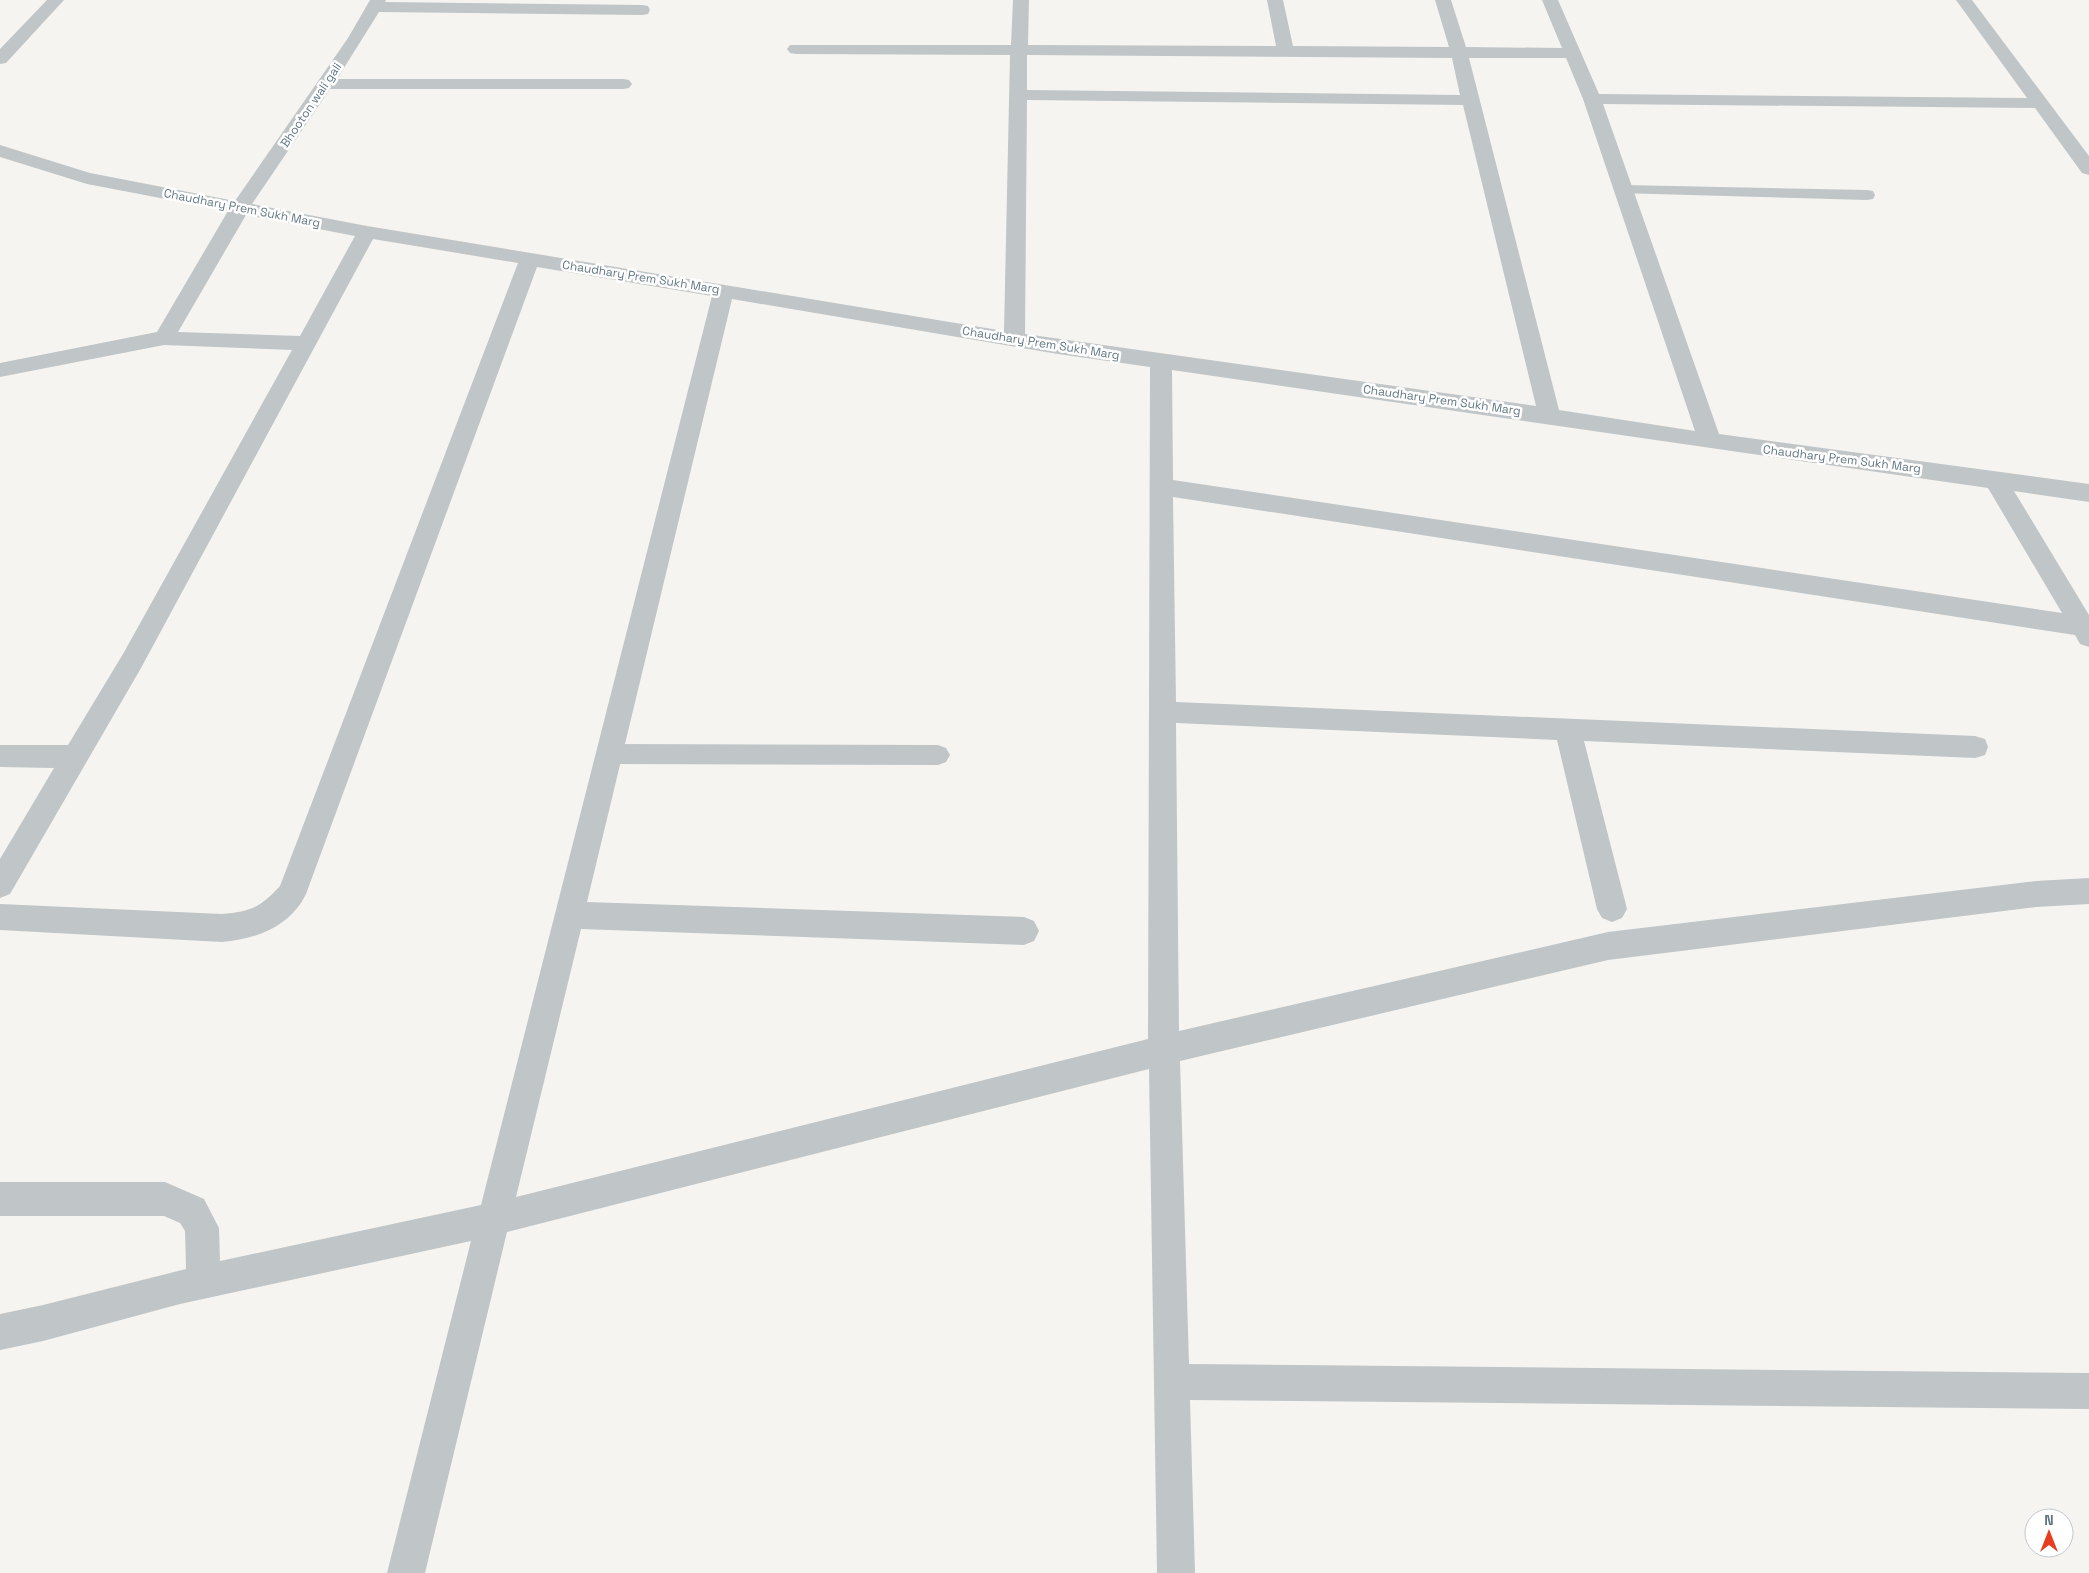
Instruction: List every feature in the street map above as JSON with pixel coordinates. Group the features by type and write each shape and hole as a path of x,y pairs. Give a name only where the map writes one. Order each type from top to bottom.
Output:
{"street":[{"path":"0,59 56,0"},
{"path":"1014,339 1019,50 1022,0"},
{"path":"1276,0 1286,52"},
{"path":"1443,0 1459,53 1549,416"},
{"path":"1550,0 1592,99 1710,441"},
{"path":"1964,0 2089,169"},
{"path":"376,3 642,10"},
{"name":"Bhooton wali gali","path":"164,338 240,208 325,84 376,3"},
{"path":"796,49 1573,53"},
{"path":"325,84 623,84"},
{"path":"1018,95 1470,100"},
{"path":"1592,99 2039,103"},
{"name":"Chaudhary Prem Sukh Marg","path":"0,151 87,178 368,232 1014,339 1710,441 2089,493"},
{"path":"0,885 132,661 368,232"},
{"path":"0,917 222,928 246,926 275,912 291,894 530,259"},
{"path":"406,1573 724,291"},
{"path":"0,370 164,338 306,343"},
{"path":"1161,361 1164,1050 1176,1573"},
{"path":"1996,479 2086,632"},
{"path":"1162,487 2086,632"},
{"path":"1163,712 1974,747"},
{"path":"1568,730 1612,909"},
{"path":"0,756 76,757"},
{"path":"0,1332 43,1323 203,1282 494,1219 1164,1050 1608,946 2036,894 2089,891"},
{"path":"570,915 1024,931"},
{"path":"0,1199 165,1199 192,1211 202,1228 203,1282"},
{"path":"1172,1382 2089,1390"}],"lane":[{"path":"1624,190 1868,195"},
{"path":"610,754 938,755"}]}
